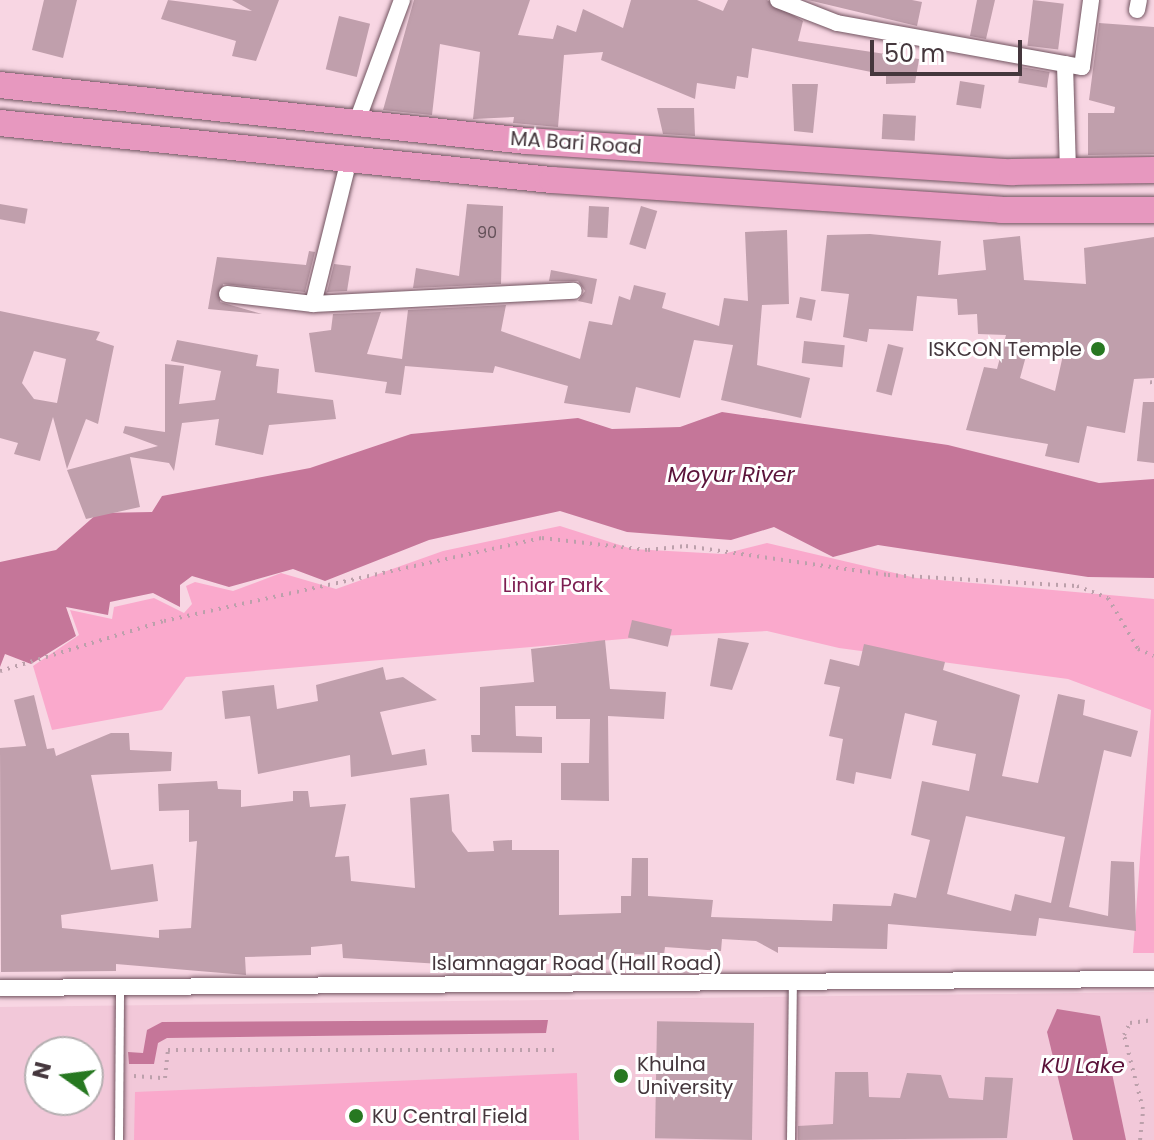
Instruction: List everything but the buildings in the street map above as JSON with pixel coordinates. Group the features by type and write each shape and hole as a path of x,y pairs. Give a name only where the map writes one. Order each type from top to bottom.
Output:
{"main road":[{"name":"MA Bari Road","path":"0,85 527,141 1068,172 1154,170"},
{"name":"MA Bari Road","path":"0,123 349,160 1001,210 1154,210"}],"street":[{"path":"357,121 402,0"},
{"path":"778,0 837,23 1082,67 1091,0"},
{"path":"1065,64 1068,172"},
{"path":"313,304 349,160"},
{"path":"227,294 313,304 574,291"},
{"name":"Islamnagar Road (Hall Road)","path":"0,988 1154,979"}],"lane":[{"path":"791,1140 793,982"},
{"path":"119,1140 120,987"}],"path":[{"path":"0,671 164,621 542,538 648,550 686,546 888,575 1077,586 1108,598 1138,649 1154,656"},
{"path":"1140,1140 1143,1109 1124,1035 1130,1023 1154,1020"},
{"path":"119,1076 165,1078 168,1050 556,1050"}],"shaded area":[{"name":"Khulna University","path":"1154,992 1154,1140 0,1140 0,1007"}],"green space":[{"name":"Liniar Park","path":"560,526 632,549 723,554 767,543 916,578 1154,599 1154,953 1133,953 1151,710 1068,679 839,648 767,631 658,636 186,677 162,710 52,730 33,666 79,635 70,610 112,619 114,607 154,598 184,613 192,604 186,586 195,582 233,591 281,573 336,589 443,551"},
{"name":"KU Central Field","path":"577,1073 579,1140 134,1140 135,1092"}],"water":[{"name":"Moyur River","path":"722,412 948,445 1099,483 1154,479 1154,578 1088,577 878,545 833,557 774,527 731,540 627,532 560,511 429,540 325,581 293,569 229,587 192,576 180,585 180,607 153,593 110,602 108,615 66,607 76,636 31,664 5,654 0,667 0,562 56,550 98,513 152,512 162,496 310,468 411,434 578,418 612,429 680,427"},
{"name":"KU Lake","path":"1057,1009 1100,1016 1126,1140 1073,1140 1047,1032"},
{"path":"548,1020 546,1033 167,1038 158,1043 154,1064 129,1064 128,1052 143,1053 147,1030 162,1022"}],"place":[{"name":"ISKCON Temple","path":"1098,349"},
{"name":"Khulna University","path":"621,1076"},
{"name":"KU Central Field","path":"356,1116"}]}
